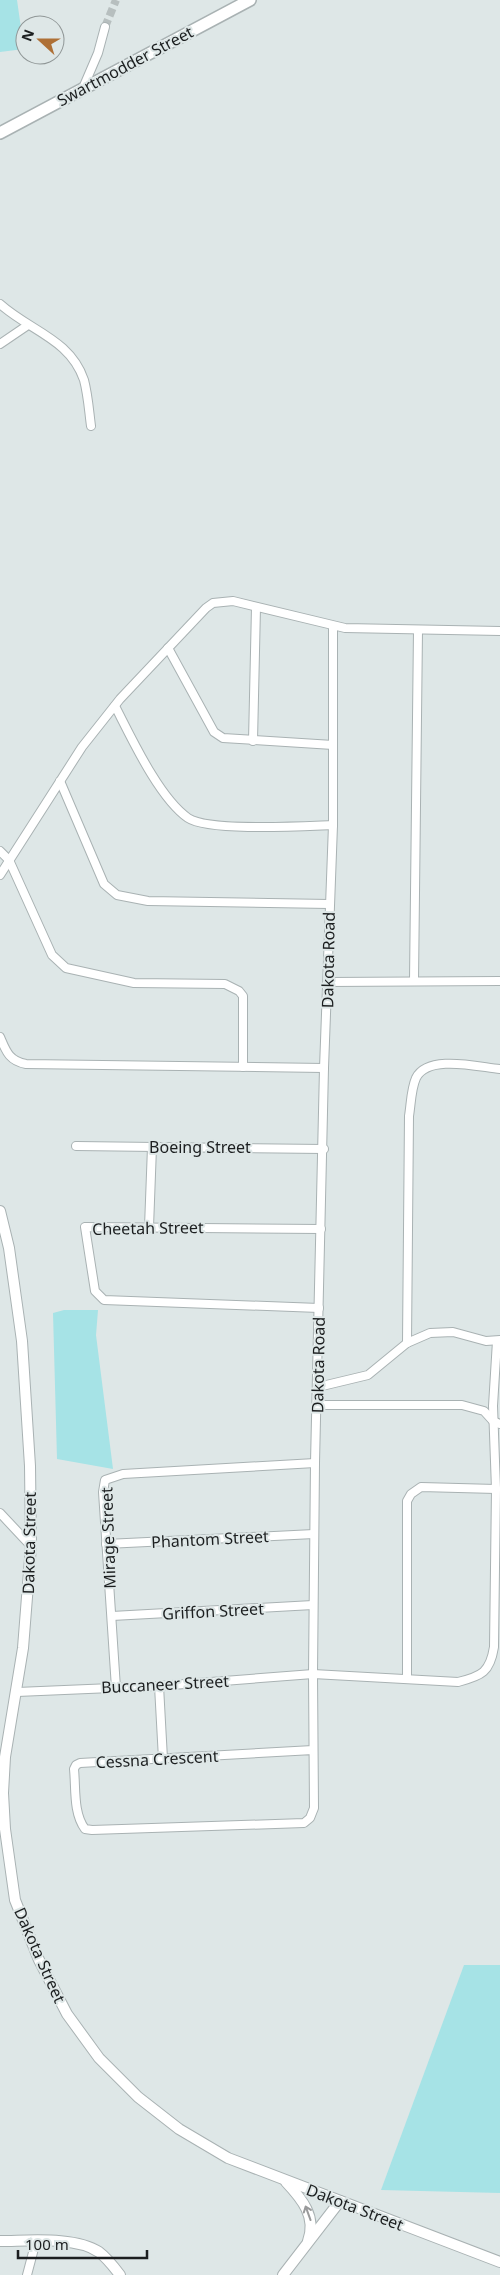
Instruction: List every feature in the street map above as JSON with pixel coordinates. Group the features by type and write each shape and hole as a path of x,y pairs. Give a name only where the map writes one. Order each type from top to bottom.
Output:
{"main road":[{"name":"Swartmodder Street","path":"0,133 250,0"}],"street":[{"path":"83,88 98,53 105,27"},
{"path":"0,304 28,326 56,341 67,350 84,380 91,426"},
{"path":"0,344 28,326"},
{"path":"0,875 82,747 115,706 206,608 213,603 233,601 346,628 500,631"},
{"path":"252,740 256,607"},
{"name":"Dakota Road","path":"304,1823 310,1818 314,1808 313,1605 315,1463 324,1149 324,1068 333,825 333,626"},
{"path":"414,981 418,630"},
{"path":"168,648 214,732 223,738 333,745"},
{"path":"115,706 145,765 169,798 189,819 204,824 227,826 333,825"},
{"path":"60,781 102,880 107,889 117,896 148,901 329,904"},
{"path":"0,850 9,860 52,955 66,968 134,983 213,982 236,988 243,996 243,1067"},
{"path":"328,982 500,981"},
{"path":"0,1037 9,1056 13,1060 26,1064 324,1068"},
{"path":"407,1343 409,1116 414,1083 423,1069 436,1063 500,1069"},
{"name":"Boeing Street","path":"76,1146 324,1149"},
{"path":"149,1227 152,1147"},
{"name":"Dakota Street","path":"0,1211 9,1248 22,1341 30,1466 31,1546 29,1588 17,1692 4,1774 5,1829 15,1900 53,1991 66,2014 99,2058 158,2114 202,2144 228,2158 500,2262"},
{"name":"Cheetah Street","path":"319,1308 104,1300 95,1291 85,1227 321,1229"},
{"path":"318,1387 368,1375 407,1343 430,1333 453,1332 486,1341 498,1340"},
{"name":"Buccaneer Street","path":"17,1692 159,1686 313,1674 407,1677 458,1682 475,1678 491,1662 494,1647 498,1340"},
{"path":"317,1404 462,1405 484,1411 497,1422"},
{"name":"Mirage Street","path":"116,1688 103,1486 106,1480 112,1476 315,1463"},
{"path":"407,1677 407,1502 412,1494 421,1487 496,1489"},
{"path":"0,1513 31,1546"},
{"name":"Phantom Street","path":"106,1544 314,1534"},
{"name":"Griffon Street","path":"112,1616 313,1605"},
{"path":"159,1686 163,1760"},
{"name":"Cessna Crescent","path":"304,1823 85,1829 78,1812 74,1769 76,1765 313,1750"},
{"path":"283,2179 299,2197 310,2218 311,2229 301,2253"},
{"path":"283,2275 340,2201"},
{"path":"0,2241 75,2243 94,2250 104,2257 120,2275"},
{"path":"27,2275 36,2241"}],"shaded area":[{"path":"0,0 17,0 19,15 15,15 15,50 0,52"},
{"path":"64,1310 98,1310 96,1335 113,1469 57,1459 53,1313"},
{"path":"464,1965 500,1965 500,2193 381,2190"}],"tunnel":[{"path":"105,27 116,0"}]}
